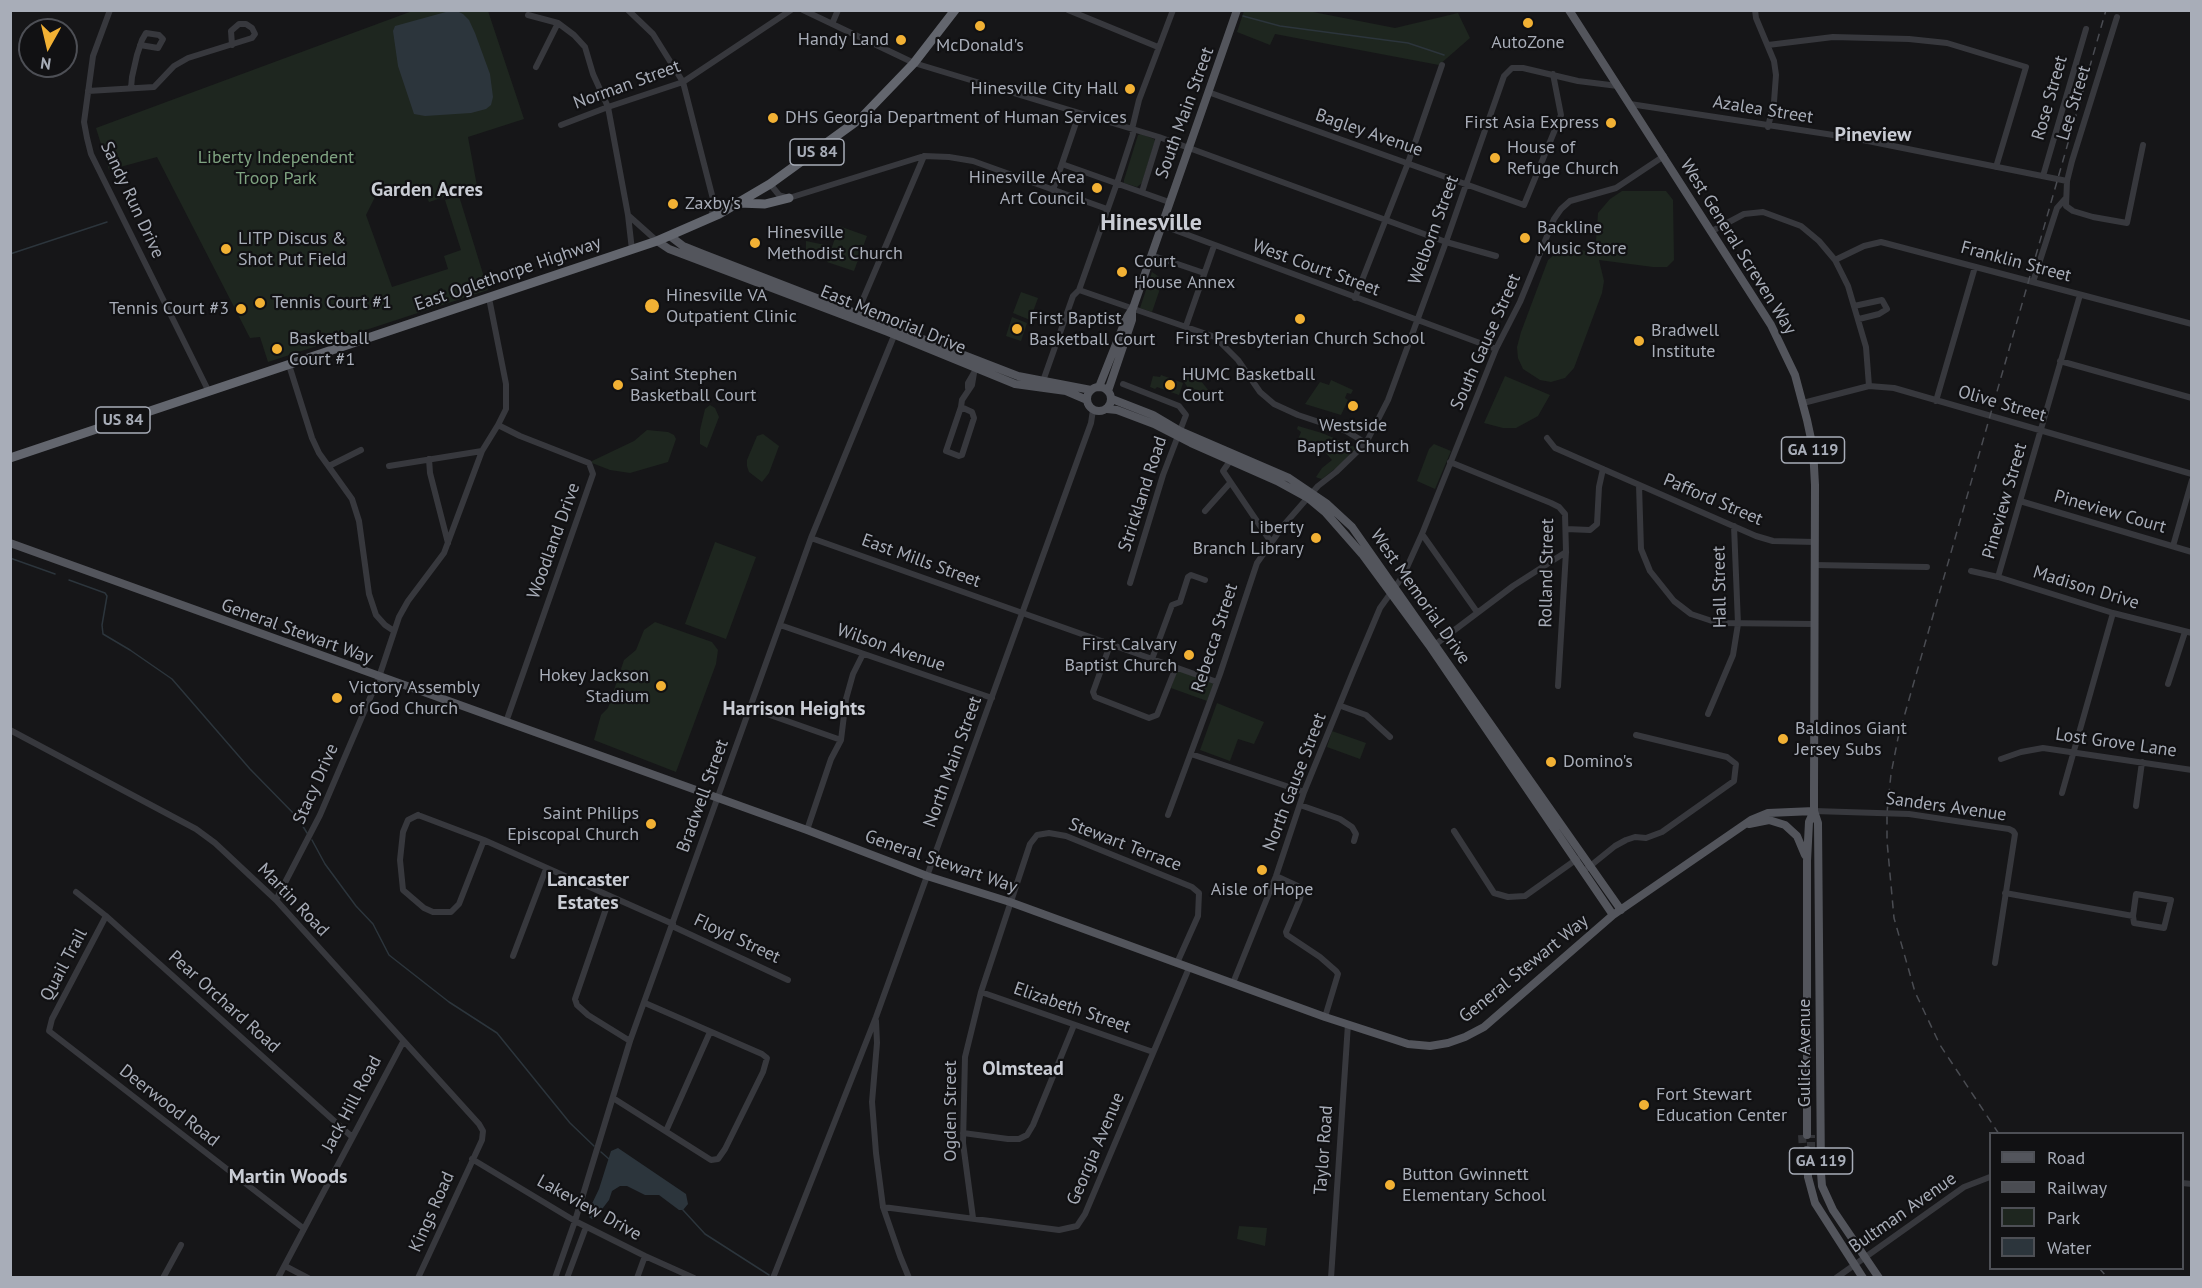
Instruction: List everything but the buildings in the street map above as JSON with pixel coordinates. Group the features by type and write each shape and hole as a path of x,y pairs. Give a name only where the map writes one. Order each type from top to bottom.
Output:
{"highway":[{"name":"US 84","path":"735,205 770,184 861,118 914,63 955,10"},
{"path":"735,205 765,204 789,198"},
{"name":"East Oglethorpe Highway","path":"10,458 632,250 670,236 735,205"}],"main road":[{"name":"South Main Street","path":"1161,225 1237,10"},
{"name":"West General Screven Way","path":"1569,10 1776,334 1791,364 1803,403 1814,461 1814,812"},
{"path":"1132,308 1132,320 1110,395 1100,410 1087,400 1095,389 1132,308 1161,225"},
{"name":"East Memorial Drive","path":"670,236 683,246 896,333 1018,376 1095,389 1110,395"},
{"name":"East Memorial Drive","path":"657,241 669,249 855,317"},
{"name":"East Memorial Drive","path":"896,333 975,371 1015,384 1066,391 1087,400"},
{"name":"West Memorial Drive","path":"1110,395 1153,415 1179,433 1230,460 1277,481 1313,492"},
{"name":"West Memorial Drive","path":"1100,410 1142,419 1179,433 1289,477 1313,492 1326,513 1392,589 1433,646 1580,858 1613,915"},
{"name":"General Stewart Way","path":"10,543 807,830 927,876 1010,902 1325,1017 1416,1045 1439,1045 1465,1037 1493,1019 1613,915 1741,826 1762,814 1814,812"},
{"name":"GA 119","path":"1807,1135 1807,861 1809,822 1814,812"},
{"name":"Gulick Avenue","path":"1814,812 1818,823 1822,1186 1833,1210 1880,1278"},
{"path":"1741,826 1764,820 1785,825 1797,836 1807,861"},
{"name":"West Memorial Drive","path":"1587,869 1621,910"},
{"path":"1807,937 1819,937"},
{"name":"GA 119","path":"1807,1152 1808,1177 1815,1203 1863,1278"}],"street":[{"name":"Sandy Run Drive","path":"110,10 93,56 88,91 84,122 91,154 209,392"},
{"path":"628,10 653,34 683,82 713,199 712,217"},
{"name":"Norman Street","path":"561,125 683,82 791,10"},
{"path":"803,10 914,63 1159,137 1446,242 1496,256"},
{"path":"832,24 838,10"},
{"path":"1068,10 1158,47"},
{"path":"1043,381 1073,296 1079,290 1117,183 1133,134 1132,129 1139,100 1173,10"},
{"path":"1755,10 1776,75 1775,95 1768,127"},
{"path":"528,15 558,23 585,47 593,74 608,107 628,215 632,250"},
{"name":"Lee Street","path":"2033,282 2057,208 2065,199 2067,181 2117,17"},
{"path":"536,66 558,23"},
{"name":"Rose Street","path":"2043,176 2086,29"},
{"path":"1768,45 1833,37 1909,39 1947,43 2026,67 1996,167"},
{"path":"131,88 140,45"},
{"path":"88,91 154,87 174,66 188,58 232,45"},
{"path":"1355,298 1408,163 1442,65"},
{"name":"Welborn Street","path":"1313,492 1366,442 1388,400 1504,76 1512,68 1523,68 1578,81 1618,86"},
{"name":"Bagley Avenue","path":"1208,92 1524,205 1561,115 1552,74"},
{"name":"Azalea Street","path":"1630,104 1768,127 1853,138 2067,181"},
{"path":"1053,190 1078,114"},
{"path":"1142,192 1159,137"},
{"path":"2065,199 2066,206 2073,211 2127,223 2143,145"},
{"path":"770,184 779,195 789,198 924,156 949,157 973,161 1107,209"},
{"path":"855,317 924,156"},
{"name":"South Gause Street","path":"1392,589 1409,563 1422,534 1496,349 1523,295 1554,219 1561,209 1578,197 1620,186 1664,156"},
{"path":"1062,164 1169,202"},
{"path":"713,199 735,205"},
{"path":"1712,231 1744,214 1769,213 1808,230 1820,241 1835,260 1848,286 1859,318 1866,347 1869,386"},
{"path":"628,215 657,241"},
{"name":"West Court Street","path":"1161,225 1496,349"},
{"name":"Franklin Street","path":"1835,260 1864,246 1881,242 2192,324"},
{"path":"1186,326 1214,246"},
{"path":"1151,255 1204,273"},
{"path":"1936,401 1975,267"},
{"path":"1079,290 1215,337 1238,360 1260,392 1274,404 1298,416 1346,431 1366,442"},
{"name":"Pineview Street","path":"1998,577 2080,295"},
{"name":"Stacy Drive","path":"276,900 320,815 379,677 399,617 408,601 440,561 482,451 506,408 508,398 504,369 489,298"},
{"path":"1854,306 1882,300 1887,309 1879,314 1859,318"},
{"name":"Bradwell Street","path":"555,1278 575,1221 630,1041 811,538 896,333"},
{"path":"2060,361 2192,398"},
{"path":"289,365 319,453 352,499 358,521 369,594 376,615 394,631"},
{"path":"961,407 972,412 975,418 962,455 959,456 946,451 968,383 975,371"},
{"name":"Strickland Road","path":"1124,384 1179,406 1186,415 1130,583"},
{"name":"Olive Street","path":"1803,403 1869,386 1894,388 2192,474"},
{"name":"North Main Street","path":"773,1278 876,1017 1091,423 1100,410"},
{"name":"Woodland Drive","path":"498,425 589,463 593,474 506,722"},
{"name":"Pafford Street","path":"1547,438 1555,448 1734,526 1773,541 1815,542"},
{"path":"329,466 361,450"},
{"path":"388,466 482,451"},
{"path":"429,459 430,473 448,543"},
{"path":"1230,460 1223,471 1271,542"},
{"name":"Rolland Street","path":"1450,462 1556,505 1564,514 1566,552 1558,686"},
{"path":"1566,529 1590,530 1597,524 1599,487 1603,469"},
{"path":"2173,546 2192,480"},
{"path":"1205,511 1230,483"},
{"path":"1639,485 1641,549 1650,571 1674,601 1691,614 1718,623 1814,624"},
{"name":"Rebecca Street","path":"1168,814 1217,682 1257,563 1271,542 1313,492"},
{"name":"Pineview Court","path":"2020,501 2192,552"},
{"name":"Hall Street","path":"1708,714 1732,655 1738,624 1734,526"},
{"path":"1422,534 1477,612"},
{"name":"East Mills Street","path":"811,538 1217,682"},
{"path":"1433,646 1477,612 1566,552"},
{"path":"1814,565 1927,567"},
{"name":"Madison Drive","path":"1971,571 1998,577 2113,613 2188,632"},
{"path":"1152,659 1172,605 1180,602 1188,577 1191,575 1205,580"},
{"name":"North Gause Street","path":"1233,983 1276,876 1304,792 1373,624 1392,589"},
{"path":"2061,792 2113,613"},
{"name":"Wilson Avenue","path":"780,625 992,698"},
{"path":"2169,684 2188,632"},
{"path":"1110,645 1094,689 1095,697 1149,718 1157,715 1176,667"},
{"path":"807,830 828,767 841,740 846,699 853,674 863,654"},
{"path":"1341,706 1366,715 1390,737"},
{"path":"750,708 841,740"},
{"name":"Martin Road","path":"10,730 196,829 215,843 276,900 483,1131 482,1140 472,1159"},
{"path":"1587,869 1626,840 1635,837 1646,838 1662,832 1731,785 1736,778 1736,764 1727,758 1635,735"},
{"name":"Lost Grove Lane","path":"2001,759 2020,752 2043,748 2192,770"},
{"path":"1191,754 1304,792"},
{"path":"2136,806 2142,762"},
{"path":"1300,805 1346,823 1356,834 1354,841"},
{"name":"Sanders Avenue","path":"1814,812 1909,814 2009,829 2015,834 1995,963"},
{"path":"418,815 484,840 459,904 451,912 433,912 424,908 403,890 400,860 403,832 408,820 418,815"},
{"path":"1454,831 1494,893 1508,897 1526,896 1580,858"},
{"name":"Stewart Terrace","path":"1010,902 1030,844 1037,835 1049,833 1066,837 1192,887 1199,893 1198,916 1177,963"},
{"name":"Floyd Street","path":"484,840 673,925 788,980"},
{"path":"513,956 546,869"},
{"path":"1276,876 1302,888 1300,899 1286,932 1287,935 1320,957 1338,974 1325,1017"},
{"name":"Pear Orchard Road","path":"76,892 106,916 351,1136"},
{"path":"2005,893 2133,916"},
{"path":"2136,894 2171,900 2164,928 2134,923 2133,916 2136,894"},
{"path":"610,897 575,999 577,1005 588,1015 630,1041"},
{"name":"Ogden Street","path":"973,1218 963,1133 965,1057 981,992 1010,902"},
{"name":"Quail Trail","path":"50,1028 52,1019 106,916"},
{"name":"Georgia Avenue","path":"883,1207 1059,1230 1077,1226 1085,1214 1189,968"},
{"name":"Elizabeth Street","path":"981,992 1153,1052"},
{"path":"613,1098 711,1160 718,1159 763,1072 767,1058 756,1051 645,1003"},
{"path":"876,1017 877,1042 872,1102 876,1153 883,1207 909,1278"},
{"name":"Taylor Road","path":"1331,1278 1348,1024"},
{"path":"963,1133 1008,1139 1019,1139 1027,1135 1074,1025"},
{"name":"Deerwood Road","path":"50,1028 49,1031 56,1037 303,1228"},
{"path":"666,1131 710,1032"},
{"name":"Jack Hill Road","path":"279,1278 303,1228 402,1042"},
{"name":"Lakeview Drive","path":"472,1159 586,1227 694,1278"},
{"name":"Kings Road","path":"418,1278 472,1159"},
{"name":"Bultman Avenue","path":"1836,1278 1964,1187 1989,1177"},
{"path":"567,1278 586,1227"},
{"path":"163,1278 181,1245"},
{"path":"637,1278 645,1256"},
{"path":"285,1266 308,1278"}],"green space":[{"name":"Liberty Independent Troop Park","path":"415,10 488,11 524,119 468,137 477,186 429,202 425,193 375,197 366,215 392,287 448,269 444,256 461,250 445,200 459,196 488,290 268,362 260,337 250,338 157,157 109,170 96,128"},
{"path":"1244,11 1308,11 1395,28 1458,13 1470,38 1439,65 1275,34 1270,45 1237,32"},
{"path":"1141,134 1155,141 1142,183 1137,187 1124,183 1124,180 1138,135"},
{"path":"1622,191 1666,191 1673,200 1674,260 1667,267 1653,267 1599,260 1604,281 1602,293 1574,368 1565,378 1551,382 1540,380 1523,369 1518,358 1517,347 1548,260 1560,250 1571,248 1586,251 1597,257 1595,255 1598,213 1610,199"},
{"path":"839,226 867,236 854,271 827,262"},
{"path":"806,241 830,246 826,260 808,260"},
{"path":"1152,272 1161,278 1162,283 1152,312 1140,308"},
{"path":"1021,292 1038,298 1030,320 1013,313"},
{"name":"First Baptist Basketball Court","path":"1012,317 1027,323 1021,341 1006,336"},
{"path":"1186,372 1197,376 1209,391 1202,397 1195,389 1191,392 1184,382"},
{"name":"HUMC Basketball Court","path":"1161,375 1183,383 1179,395 1157,387 1155,389 1150,387 1153,376 1160,377"},
{"path":"1505,376 1550,395 1538,416 1516,428 1503,428 1484,423"},
{"path":"1331,380 1353,390 1351,394 1347,393 1345,398 1348,400 1341,415 1305,404 1320,382 1329,385"},
{"path":"710,405 715,408 719,417 707,448 700,444 700,430 705,409"},
{"path":"1298,426 1322,433 1357,448 1322,479 1318,478 1316,477 1322,468 1332,460 1324,451 1317,454 1296,444 1301,432 1297,429"},
{"path":"647,430 668,432 674,435 676,439 668,462 630,473 610,470 592,463 634,441"},
{"path":"763,434 779,446 769,473 762,482 749,472 747,460 757,436"},
{"path":"1434,444 1451,451 1435,489 1417,481 1429,449"},
{"path":"715,542 756,557 726,639 685,624"},
{"name":"Hokey Jackson Stadium","path":"655,622 712,642 718,650 716,664 676,772 594,740 601,715 608,708 624,660 636,650 644,630"},
{"path":"1177,670 1214,684 1207,701 1171,688"},
{"path":"1217,703 1264,722 1254,744 1238,739 1230,761 1200,750"},
{"path":"1332,731 1366,743 1360,759 1327,747"},
{"path":"1239,1226 1267,1228 1265,1246 1237,1239"}],"water":[{"path":"453,10 463,14 469,20 475,33 490,74 493,97 491,105 486,109 471,113 425,116 414,114 398,66 393,31 395,26"},
{"path":"618,1148 686,1194 688,1204 683,1210 679,1210 659,1195 645,1195 627,1186 620,1186 612,1191 609,1200 596,1217 592,1219 589,1217 588,1212 599,1189 611,1151"}],"waterway":[{"path":"1243,16 1280,26 1408,43 1444,55"},
{"path":"10,254 107,222"},
{"path":"10,558 55,574"},
{"path":"69,580 105,593 107,596 102,625 103,634 172,679 250,769 298,818 307,833"},
{"path":"312,840 325,864 356,906 373,924 389,955 449,1002 497,1033 570,1123 594,1146"},
{"path":"601,1152 609,1159"},
{"path":"683,1210 705,1234 769,1275"}],"tunnel":[{"path":"1802,1135 1803,1150"},
{"path":"1811,1135 1811,1150"}],"railway":[{"path":"1998,1132 1940,1045 1915,992 1894,918 1887,841 1887,813 1898,738 2106,10"},
{"path":"2101,1270 2108,1278"}],"place":[{"name":"AutoZone","path":"1528,23"},
{"name":"McDonald's","path":"980,26"},
{"name":"Handy Land","path":"901,40"},
{"name":"Hinesville City Hall","path":"1130,89"},
{"name":"DHS Georgia Department of Human Services","path":"773,118"},
{"name":"First Asia Express","path":"1611,123"},
{"name":"House of Refuge Church","path":"1495,158"},
{"name":"Hinesville Area Art Council","path":"1097,188"},
{"name":"Zaxby's","path":"673,204"},
{"name":"Backline Music Store","path":"1525,238"},
{"name":"Hinesville Methodist Church","path":"755,243"},
{"name":"LITP Discus & Shot Put Field","path":"226,249"},
{"name":"Court House Annex","path":"1122,272"},
{"name":"Tennis Court #1","path":"260,303"},
{"name":"Hinesville VA Outpatient Clinic","path":"652,306"},
{"name":"Tennis Court #3","path":"241,309"},
{"name":"First Presbyterian Church School","path":"1300,319"},
{"name":"First Baptist Basketball Court","path":"1017,329"},
{"name":"Bradwell Institute","path":"1639,341"},
{"name":"Basketball Court #1","path":"277,349"},
{"name":"Saint Stephen Basketball Court","path":"618,385"},
{"name":"HUMC Basketball Court","path":"1170,385"},
{"name":"Westside Baptist Church","path":"1353,406"},
{"name":"Liberty Branch Library","path":"1316,538"},
{"name":"First Calvary Baptist Church","path":"1189,655"},
{"name":"Hokey Jackson Stadium","path":"661,686"},
{"name":"Victory Assembly of God Church","path":"337,698"},
{"name":"Baldinos Giant Jersey Subs","path":"1783,739"},
{"name":"Domino's","path":"1551,762"},
{"name":"Saint Philips Episcopal Church","path":"651,824"},
{"name":"Aisle of Hope","path":"1262,870"},
{"name":"Fort Stewart Education Center","path":"1644,1105"},
{"name":"Button Gwinnett Elementary School","path":"1390,1185"}],"district":[{"name":"Pineview","path":"1873,135"},
{"name":"Garden Acres","path":"427,190"},
{"name":"Hinesville","path":"1151,223"},
{"name":"Harrison Heights","path":"794,709"},
{"name":"Lancaster Estates","path":"588,892"},
{"name":"Olmstead","path":"1023,1069"},
{"name":"Martin Woods","path":"288,1177"}]}
